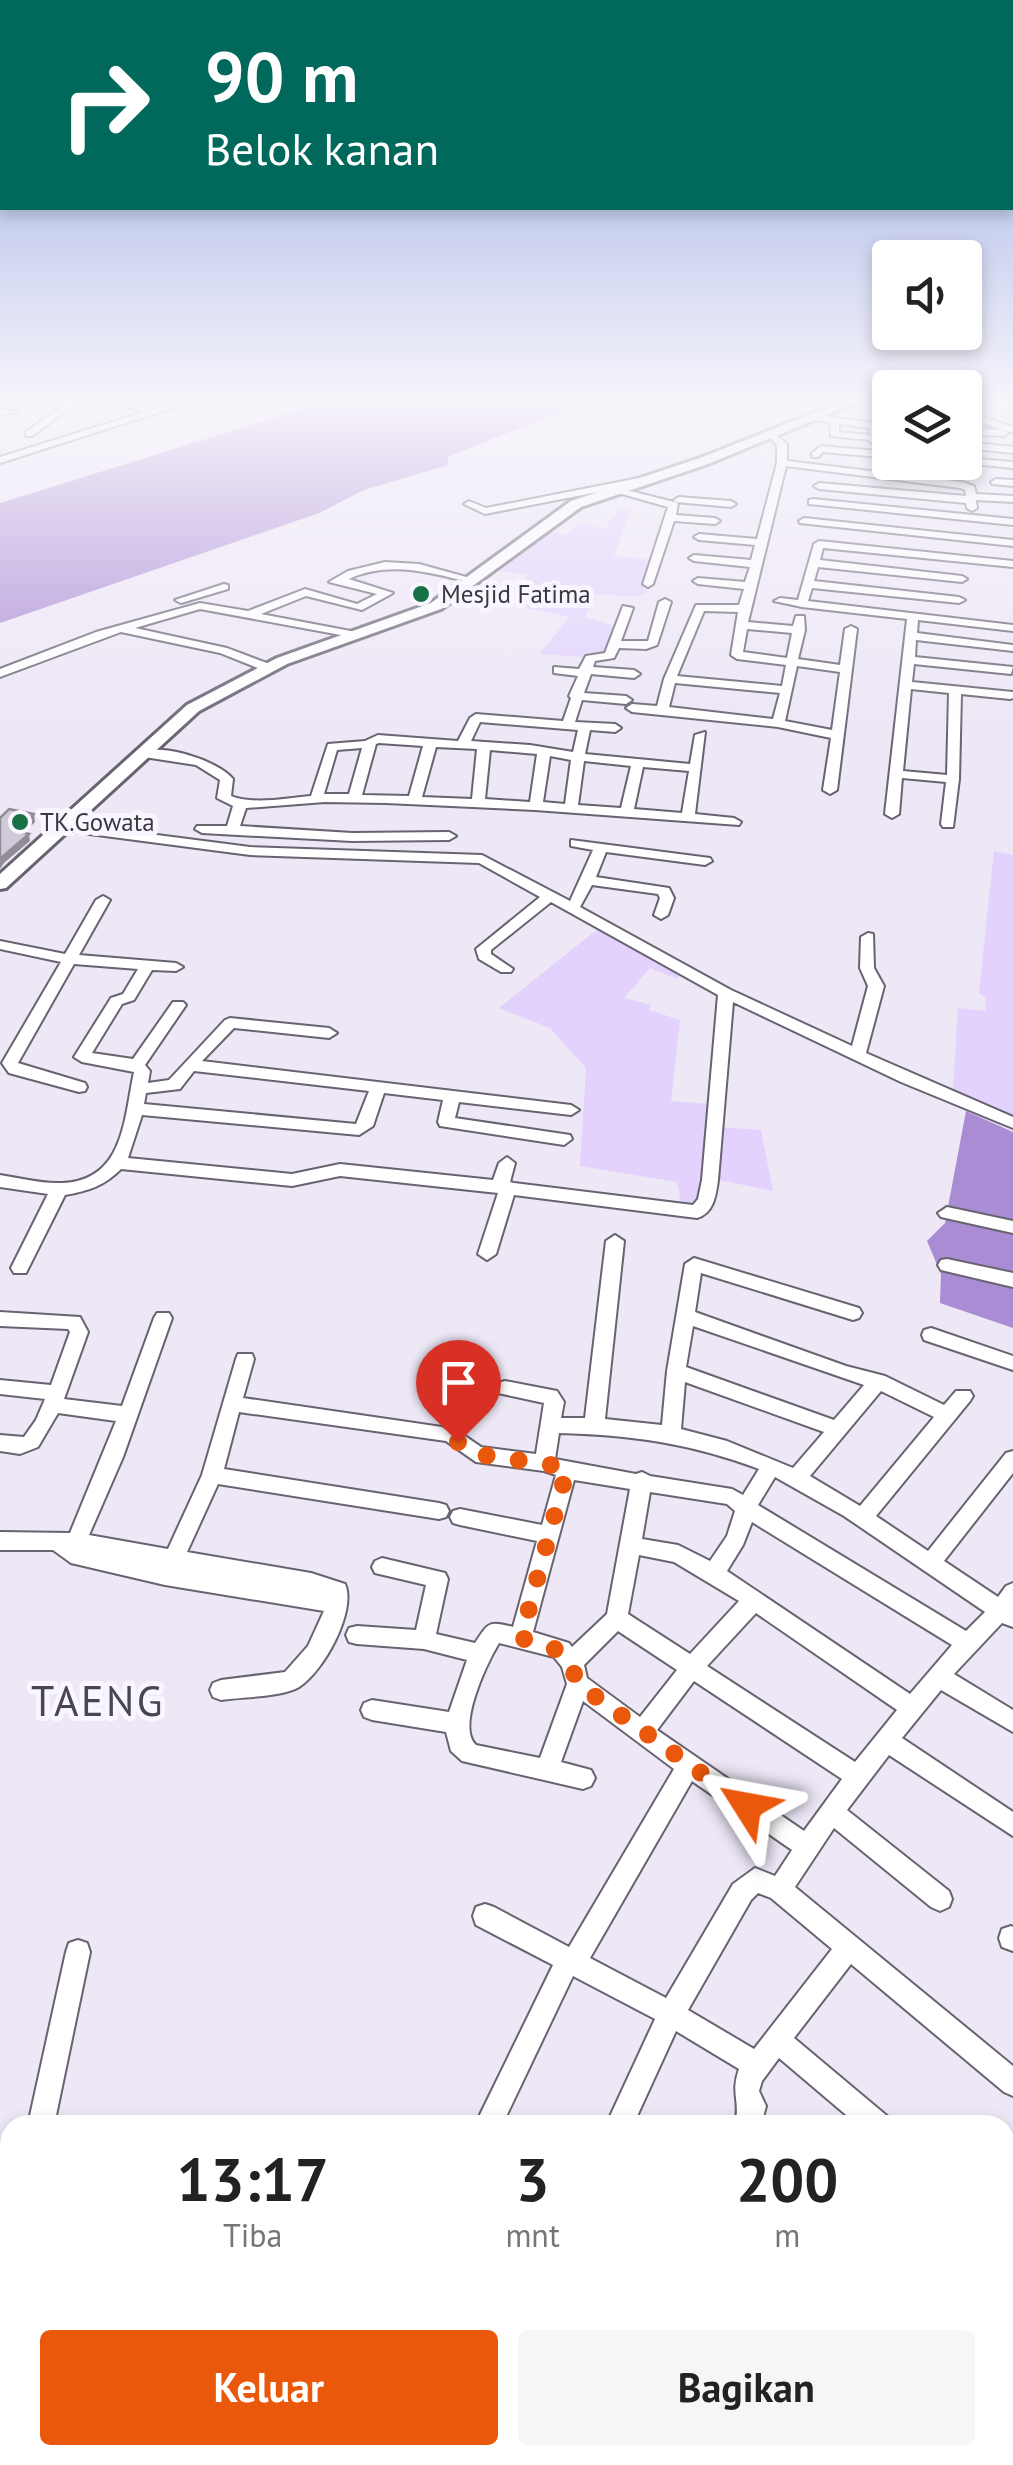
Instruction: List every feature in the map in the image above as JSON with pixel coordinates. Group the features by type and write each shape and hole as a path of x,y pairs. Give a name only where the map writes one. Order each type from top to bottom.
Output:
{"street":[{"path":"0,884 192,708 268,668 436,606 565,512"},
{"path":"648,584 675,512"},
{"path":"687,512 714,522"},
{"path":"768,512 736,655 848,668"},
{"path":"911,512 1013,522"},
{"path":"970,512 970,518"},
{"path":"804,521 1013,543"},
{"path":"699,536 759,542"},
{"path":"956,622 964,559 962,537"},
{"path":"802,604 820,544 1013,564"},
{"path":"388,551 411,567"},
{"path":"694,558 754,564"},
{"path":"813,563 962,579"},
{"path":"250,614 292,594 317,592 372,564 411,567 472,580"},
{"path":"317,592 335,606 360,608 387,594 338,579"},
{"path":"698,581 749,586"},
{"path":"808,584 959,600"},
{"path":"0,661 224,587"},
{"path":"780,601 1013,628"},
{"path":"614,644 649,646 665,602"},
{"path":"0,673 118,628 207,606 311,619 357,635"},
{"path":"662,710 670,679 700,607 744,609"},
{"path":"153,609 184,610"},
{"path":"568,724 590,658 610,656 625,614 659,622"},
{"path":"892,814 912,617"},
{"path":"740,625 799,624 778,723"},
{"path":"118,628 223,650 268,668"},
{"path":"830,790 852,628"},
{"path":"904,685 1011,701 1013,648 910,636"},
{"path":"907,660 1011,670"},
{"path":"558,670 634,674"},
{"path":"670,679 786,690"},
{"path":"948,824 956,690"},
{"path":"575,696 778,723 836,735"},
{"path":"462,746 476,718 615,728"},
{"path":"571,806 585,726"},
{"path":"688,817 701,736"},
{"path":"317,798 332,747 370,744 378,739 696,768"},
{"path":"355,798 370,744"},
{"path":"414,801 430,744"},
{"path":"478,802 484,747"},
{"path":"144,752 222,772 227,778 224,798 240,805 317,798 478,802 627,810 734,822"},
{"path":"536,804 544,753"},
{"path":"627,810 638,762"},
{"path":"896,774 953,779"},
{"path":"232,830 240,805"},
{"path":"64,826 250,851 467,856 502,868 726,993 1013,1123"},
{"path":"202,829 352,837 449,836"},
{"path":"576,843 705,861"},
{"path":"573,908 601,847"},
{"path":"588,880 664,891 667,898 661,915"},
{"path":"506,969 484,956 483,949 550,896"},
{"path":"79,1087 16,1069 10,1062 103,900"},
{"path":"858,1055 876,986 867,968 868,937"},
{"path":"0,945 70,959 176,967"},
{"path":"0,1181 60,1189 102,1181 118,1163 142,1071 136,1065 82,1057 116,1000 128,997 147,965"},
{"path":"118,1163 292,1180 340,1170 700,1211 710,1180 726,993"},
{"path":"136,1065 178,1005"},
{"path":"138,1089 174,1085 230,1024 329,1033"},
{"path":"190,1065 571,1110"},
{"path":"135,1109 360,1130 378,1086"},
{"path":"452,1096 446,1122 564,1139"},
{"path":"487,1254 507,1164"},
{"path":"20,1268 60,1189"},
{"path":"947,1214 1013,1226"},
{"path":"594,1426 615,1241"},
{"path":"671,1434 676,1371 694,1264 854,1313"},
{"path":"948,1265 1013,1280"},
{"path":"686,1316 844,1373 878,1380 947,1415"},
{"path":"69,1547 128,1415 163,1318"},
{"path":"0,1319 73,1322 78,1326 54,1399 33,1441 20,1446 0,1443"},
{"path":"931,1335 1013,1364"},
{"path":"174,1559 212,1475 245,1359"},
{"path":"676,1371 838,1429"},
{"path":"796,1478 878,1380"},
{"path":"0,1386 128,1415"},
{"path":"506,1388 544,1393 553,1398 545,1463"},
{"path":"864,1516 963,1396"},
{"path":"233,1404 448,1437 476,1454 725,1494 970,1644"},
{"path":"550,1425 671,1434 770,1466 864,1516 1009,1607 938,1676 806,1846 780,1890"},
{"path":"932,1561 1013,1459"},
{"path":"714,1574 736,1539 746,1508 770,1466"},
{"path":"521,1638 567,1470"},
{"path":"212,1475 438,1511"},
{"path":"547,1770 575,1673 617,1618 642,1480"},
{"path":"460,1517 550,1534"},
{"path":"0,1540 174,1559 204,1573"},
{"path":"630,1545 678,1554 714,1574 914,1709"},
{"path":"69,1547 336,1604 319,1648 299,1676 290,1682 221,1690"},
{"path":"382,1567 438,1579 424,1640"},
{"path":"642,1732 693,1666 752,1602"},
{"path":"617,1618 858,1777"},
{"path":"582,1778 470,1754 458,1744 456,1723 480,1654 494,1632 561,1650 575,1673 642,1732 806,1846"},
{"path":"358,1635 424,1640 480,1654"},
{"path":"938,1676 1013,1722"},
{"path":"372,1710 456,1723"},
{"path":"888,1741 1013,1825"},
{"path":"493,2115 570,1961 688,1766"},
{"path":"833,1813 940,1899"},
{"path":"624,2115 671,2014 748,1884 763,1881 780,1890 1013,2084"},
{"path":"486,1916 671,2014 758,2066"},
{"path":"751,2115 753,2106 746,2089 758,2066 847,1949"},
{"path":"43,2115 78,1952"},
{"path":"778,2041 866,2115"}],"shaded area":[{"path":"0,512 321,512 319,513 0,623"},
{"path":"617,512 630,512 614,556 652,560 647,593 634,597 595,594 585,617 618,627 609,659 539,654 570,617 497,602 507,595 487,588 523,589 526,575 501,571 546,532 567,534 578,522 604,529"},
{"path":"994,851 1013,855 1013,1119 953,1089 958,1008 985,1011 986,998 979,993"},
{"path":"599,928 680,974 677,979 650,968 624,998 651,1005 649,1010 680,1020 671,1101 709,1104 719,1127 761,1130 773,1191 710,1178 700,1208 683,1211 677,1182 580,1166 586,1068 550,1028 499,1008"},
{"path":"966,1111 1013,1132 1013,1328 940,1303 941,1274 927,1241 945,1223"}],"building":[{"path":"9,809 34,814 17,831 29,834 0,859 0,818"}],"place":[{"name":"Mesjid Fatima","path":"421,594"},
{"name":"TK.Gowata","path":"20,822"}],"district":[{"name":"TAENG","path":"98,1700"}],"route":[{"path":"458,1442 476,1454 567,1470 521,1638 561,1650 572,1662 578,1684 747,1806"}]}
